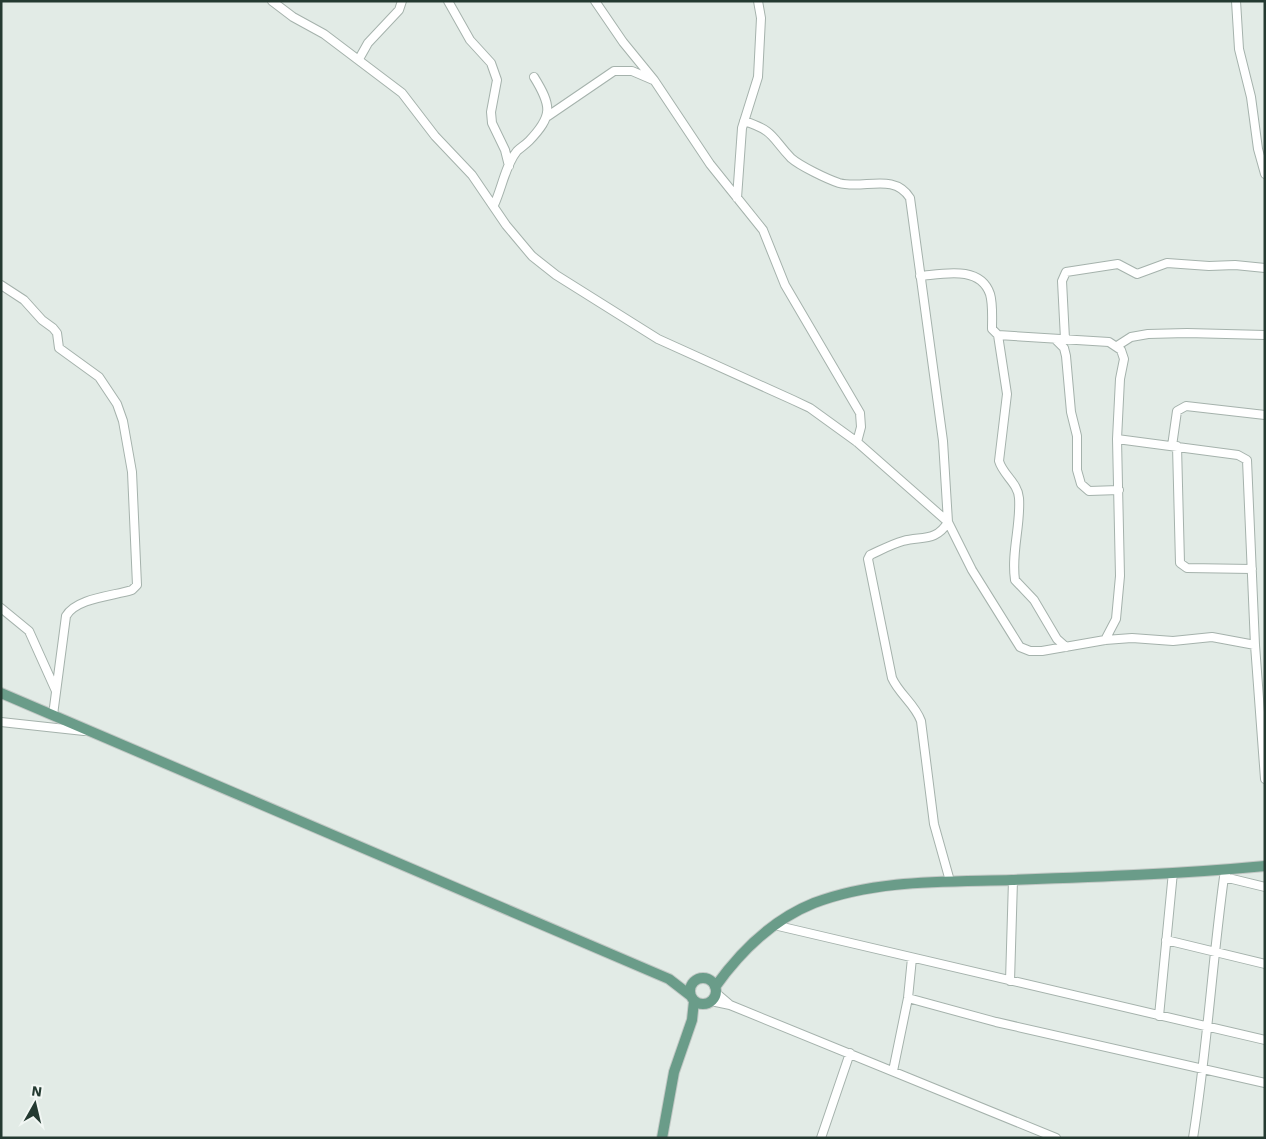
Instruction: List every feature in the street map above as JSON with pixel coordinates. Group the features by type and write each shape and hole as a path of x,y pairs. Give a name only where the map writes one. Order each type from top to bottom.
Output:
{"main road":[{"path":"1,693 669,979 693,998 712,996"},
{"path":"692,1020 712,996 729,968 774,925 814,903 866,889 950,881 1013,880 1174,872 1226,873 1265,866"},
{"path":"669,979 695,982 729,968"},
{"path":"706,979 712,996"},
{"path":"662,1138 674,1072 692,1020 693,998 690,988 695,982"}],"street":[{"path":"272,1 293,17 324,34 402,93 494,205 506,225 532,256 556,275 658,340 802,404 858,442 948,522"},
{"path":"359,59 374,37 399,10 402,1"},
{"path":"448,1 470,40 491,63 497,80 491,112 492,123 505,150 509,166"},
{"path":"595,1 623,42 654,80 710,164 763,230 785,285 860,413 861,427 858,442"},
{"path":"737,198 744,121 758,76 761,18 758,1"},
{"path":"1236,1 1239,49 1265,174"},
{"path":"494,205 517,151 534,135 548,116 614,71 632,71 654,80"},
{"path":"534,77 548,108 548,116"},
{"path":"744,121 772,134 792,159 840,183 857,185 885,182 905,190 910,198 943,441 948,522 964,556 1020,647 1030,651 1042,651 1105,640 1132,638 1173,641 1212,637 1255,645"},
{"path":"1065,339 1062,281 1066,272 1118,264 1137,274 1167,263 1209,266 1235,264 1265,268"},
{"path":"920,276 959,272 979,279 990,294 992,329 998,335 1007,394 999,461 1002,469 1017,489 1019,499 1014,543 1015,580 1034,600 1056,639 1066,647"},
{"path":"1,285 32,307 57,333 59,348 65,354 91,370 109,390 123,421 132,472 137,585 132,590 83,603 70,610 66,616 53,715"},
{"path":"1117,346 1131,337 1148,334 1187,332 1265,335"},
{"path":"998,335 1109,342 1117,346 1124,359 1120,379 1116,439 1119,490 1120,576 1116,619 1105,640"},
{"path":"1055,339 1061,342 1066,356 1071,412 1077,436 1078,470 1081,484 1089,491 1119,490"},
{"path":"1252,568 1186,568 1180,563 1174,446 1177,411 1180,408 1186,406 1265,415"},
{"path":"1116,439 1238,455 1247,460 1255,645 1265,779"},
{"path":"948,522 943,530 936,534 918,540 905,540 870,555 868,559 892,678 896,687 918,712 921,721 934,824 950,881"},
{"path":"1,608 29,631 57,693"},
{"path":"1,722 91,732"},
{"path":"1159,1016 1174,872"},
{"path":"1193,1138 1203,1069 1214,952 1226,873 1265,888"},
{"path":"1010,981 1013,880"},
{"path":"774,925 1265,1040"},
{"path":"1166,940 1265,964"},
{"path":"893,1071 908,998 912,958"},
{"path":"712,996 1056,1138"},
{"path":"908,998 996,1022 1265,1083"},
{"path":"821,1138 850,1053"}]}
